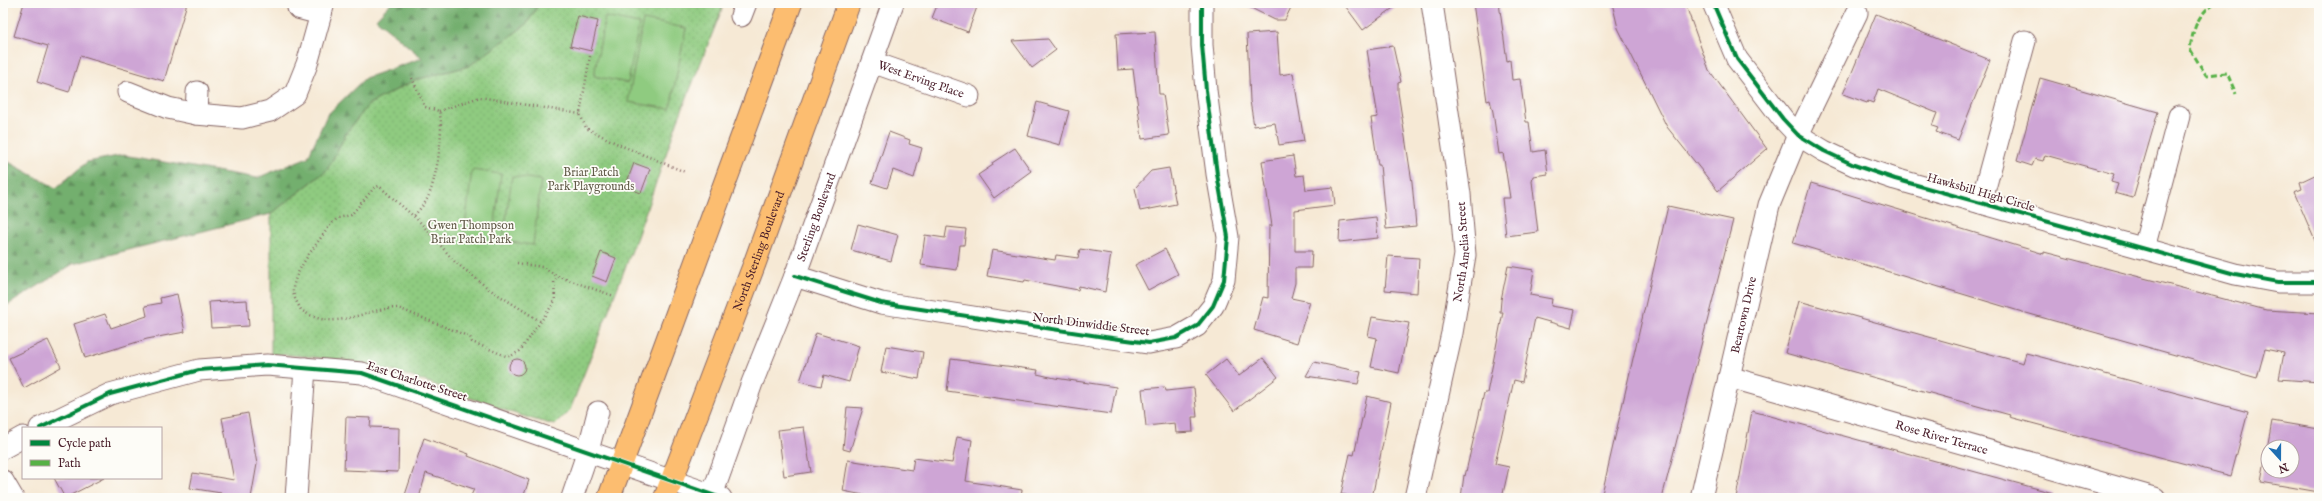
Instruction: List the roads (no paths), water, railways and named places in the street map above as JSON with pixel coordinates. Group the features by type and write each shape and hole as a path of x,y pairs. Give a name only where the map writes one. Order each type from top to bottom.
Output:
{"main road":[{"path":"609,498 791,3"},
{"name":"North Sterling Boulevard","path":"668,489 754,265 844,4"}],"street":[{"name":"Sterling Boulevard","path":"714,497 752,383 795,276 893,3"},
{"name":"North Dinwiddie Street","path":"795,276 881,303 1105,338 1149,343 1176,338 1197,326 1213,306 1224,280 1228,237 1216,174 1207,98 1202,45 1202,3"},
{"name":"North Amelia Street","path":"1415,498 1452,333 1465,254 1460,194 1432,3"},
{"name":"Hawksbill High Circle","path":"1713,3 1737,59 1783,119 1798,135 1824,151 1854,165 1981,203 2235,274 2278,282 2319,282"},
{"path":"128,92 168,108 196,114 242,118 256,107 270,111 295,94 323,9 298,8"},
{"name":"Beartown Drive","path":"1701,498 1769,205 1798,135 1856,13"},
{"path":"1981,203 2025,42"},
{"name":"West Erving Place","path":"872,62 969,96"},
{"path":"196,114 197,92"},
{"path":"2144,248 2179,116"},
{"name":"East Charlotte Street","path":"42,427 110,394 199,370 267,365 362,373 588,451 621,465 668,489 714,497"},
{"path":"296,498 305,368"},
{"name":"Rose River Terrace","path":"1729,377 2155,498"},
{"path":"572,498 588,451 598,412"},
{"path":"3,448 22,438"},
{"path":"3,482 13,498"}],"park label":[{"name":"Briar Patch Park Playgrounds","path":"591,179"},
{"name":"Gwen Thompson Briar Patch Park","path":"471,232"}]}
